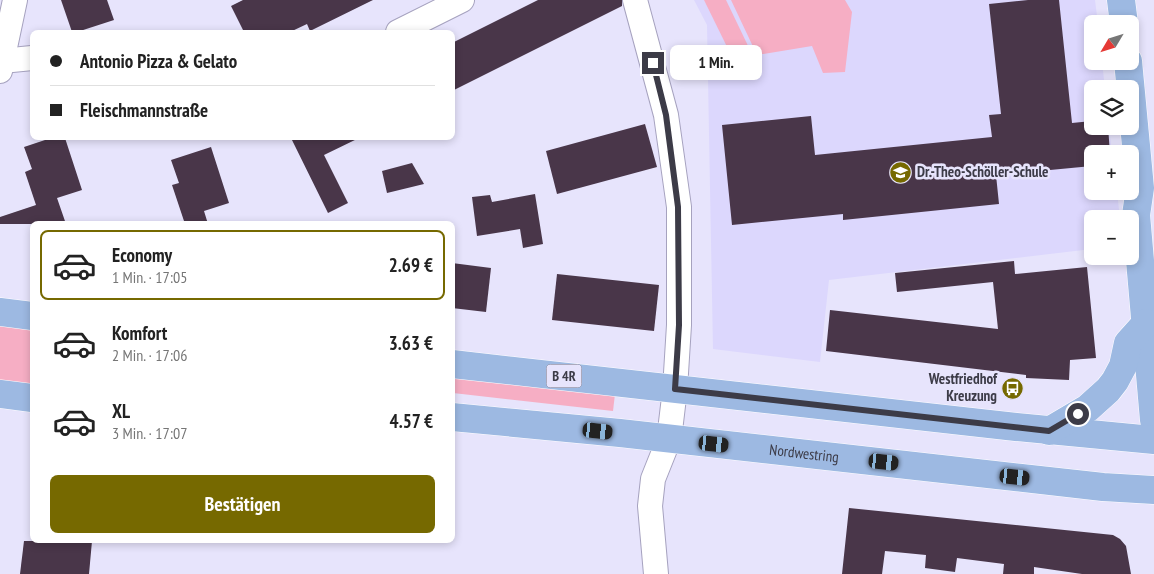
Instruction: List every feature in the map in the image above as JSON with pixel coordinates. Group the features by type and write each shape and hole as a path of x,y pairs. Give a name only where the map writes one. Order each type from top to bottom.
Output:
{"main road":[{"path":"1121,0 1123,15"},
{"path":"1129,70 1140,188 1136,215 1154,420"},
{"path":"1140,188 1154,216"},
{"path":"0,312 30,316"},
{"path":"1049,431 1088,408 1108,390 1115,381 1122,366 1128,343 1146,323"},
{"name":"B 4R","path":"455,364 1049,431 1154,440"},
{"path":"0,394 30,398"},
{"name":"Nordwestring","path":"455,417 1103,487 1154,490"}],"street":[{"path":"15,0 1,66 30,59"},
{"path":"402,30 462,0"},
{"path":"635,0 666,115 678,207 679,325 675,389 669,439 652,478 650,506 656,574"}],"shaded area":[{"name":"Dr.-Theo-Schöller-Schule","path":"694,0 1095,0 1097,15 1084,15 1084,70 1103,70 1104,80 1084,80 1084,135 1110,135 1111,145 1084,145 1084,200 1118,200 1119,210 1084,210 1084,250 829,280 820,362 713,349 707,25"},
{"path":"704,0 726,0 751,52 734,61"},
{"path":"731,0 845,0 852,12 845,72 823,73 812,46 757,55"},
{"path":"0,324 30,328 30,387 0,383"},
{"path":"455,374 615,394 613,411 455,393"}],"building":[{"path":"61,0 107,0 114,20 83,30 71,30"},
{"path":"243,0 373,0 312,30 310,30 307,24 294,30 243,30 231,6"},
{"path":"538,0 622,0 622,6 455,90 455,42"},
{"path":"1028,0 1059,0 1072,123 1084,122 1084,135 1109,135 1109,145 1084,145 1084,167 996,175 999,204 843,220 843,214 732,225 722,125 811,116 815,155 992,137 989,115 1001,114 989,4"},
{"path":"645,124 657,167 557,194 546,151"},
{"path":"45,140 66,140 82,190 57,198 65,221 30,221 30,224 0,224 0,217 36,205 25,172 32,169 24,147"},
{"path":"292,140 355,140 324,155 348,203 328,213"},
{"path":"211,147 229,203 204,211 207,221 184,221 172,185 179,183 171,160"},
{"path":"412,163 424,184 387,193 382,171"},
{"path":"535,194 543,244 523,248 520,229 477,236 472,197 490,195 492,202"},
{"path":"1014,261 1015,274 1087,267 1096,358 1070,360 1069,380 1026,378 1026,375 826,351 830,310 998,329 993,282 897,292 895,273"},
{"path":"455,263 491,268 486,312 455,308"},
{"path":"557,274 659,285 654,331 552,320"},
{"path":"849,508 1113,535 1126,546 1131,574 1082,574 1034,567 1034,574 1003,574 1004,564 957,558 955,572 925,568 926,555 885,551 882,574 842,574"},
{"path":"24,541 30,541 30,543 92,543 89,574 20,574"}],"place":[{"name":"Dr.-Theo-Schöller-Schule","path":"901,172"},
{"name":"Westfriedhof Kreuzung","path":"1013,388"}],"route":[{"path":"653,63 666,115 678,207 680,259 679,325 675,389 1049,431 1078,414"}]}
